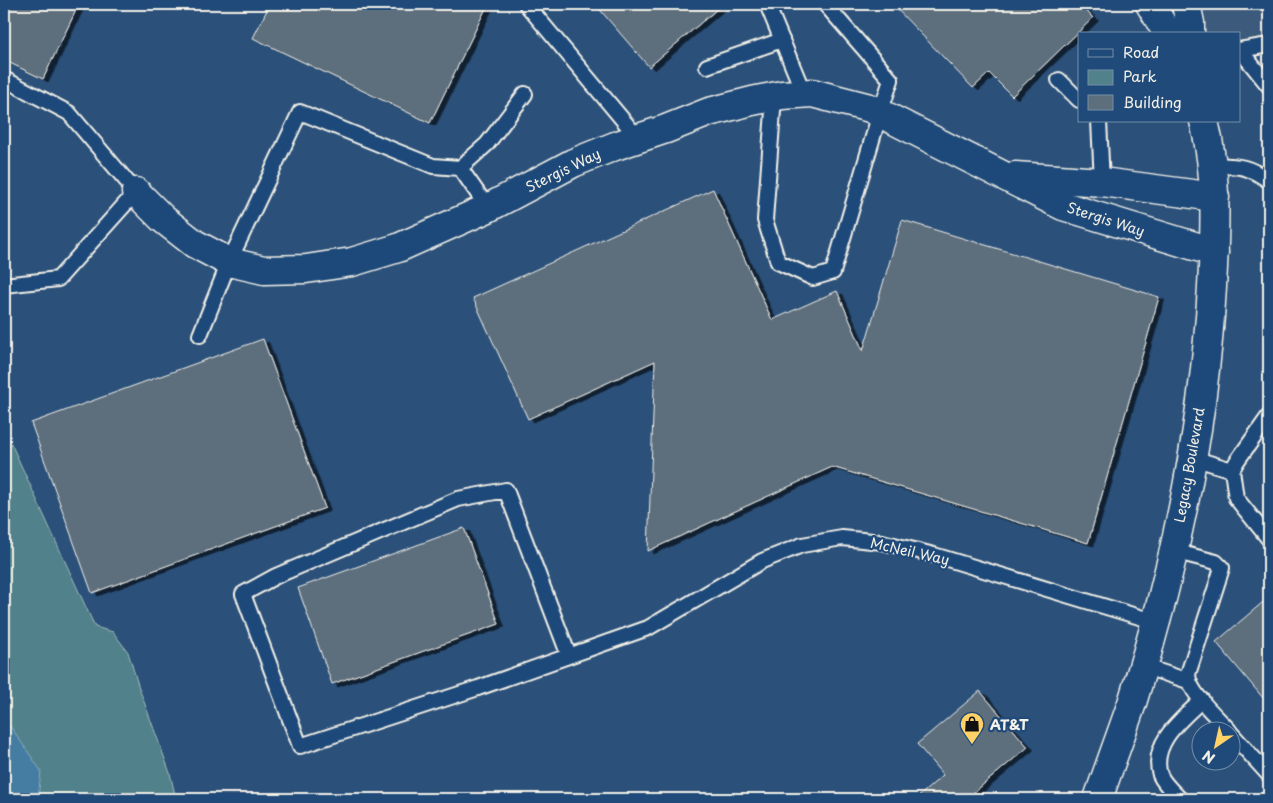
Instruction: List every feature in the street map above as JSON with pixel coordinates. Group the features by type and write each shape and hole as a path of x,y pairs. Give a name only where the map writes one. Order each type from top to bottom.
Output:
{"street":[{"path":"1150,4 1167,32"},
{"path":"1186,4 1190,32"},
{"name":"Stergis Way","path":"136,192 163,219 195,244 229,262 264,270 306,269 352,262 398,248 488,208 573,163 709,112 752,100 812,94 870,108 1063,206 1214,252"},
{"name":"Legacy Boulevard","path":"1098,799 1156,622 1193,458 1210,330 1214,252 1215,197 1212,165 1204,122"},
{"name":"Stergis Way","path":"1004,175 1102,182 1215,197"}],"lane":[{"path":"526,4 638,138"},
{"path":"767,4 804,94"},
{"path":"774,97 765,220 778,262 813,278 833,272 891,80 825,4"},
{"path":"707,66 782,40"},
{"path":"1269,45 1240,50 1269,86"},
{"path":"4,79 69,113 136,192 58,279 4,285"},
{"path":"1059,80 1078,99"},
{"path":"200,335 229,262 300,112 433,166 460,168 487,144 525,94"},
{"path":"1099,122 1102,182"},
{"path":"1212,165 1244,166 1269,181"},
{"path":"460,168 488,208"},
{"path":"1269,416 1236,461 1232,470 1236,498 1269,539"},
{"path":"1193,458 1232,470"},
{"name":"McNeil Way","path":"569,656 506,490 458,499 276,576 243,594 300,746 478,688 569,656 648,628 762,561 802,545 842,538 882,542 934,555 1156,622"},
{"path":"1173,551 1216,562 1222,568 1188,674 1188,681"},
{"path":"1143,666 1188,681 1220,720"},
{"path":"1180,799 1160,774 1159,756 1170,730 1202,700"},
{"path":"1240,742 1269,775"}],"shaded area":[{"path":"1186,4 1269,4 1269,45 1240,50 1240,32 1190,32"},
{"path":"4,717 41,771 38,799 4,799"}],"green space":[{"path":"4,428 95,627 113,632 128,652 170,773 176,799 4,799"}],"building":[{"path":"4,4 79,4 43,79 4,60"},
{"path":"270,4 488,4 430,123 253,38"},
{"path":"595,4 723,4 649,67"},
{"path":"892,4 1080,4 1093,18 1012,96 989,73 973,88"},
{"path":"713,189 772,320 837,291 863,351 902,220 1159,297 1088,543 832,467 648,551 655,361 528,419 473,298"},
{"path":"263,339 325,508 92,593 31,423"},
{"path":"464,528 499,624 332,684 298,588"},
{"path":"1269,597 1269,705 1216,642"},
{"name":"AT&T","path":"980,691 1028,747 966,799 916,799 943,775 917,744"}],"place":[{"name":"AT&T","path":"972,745"}]}
